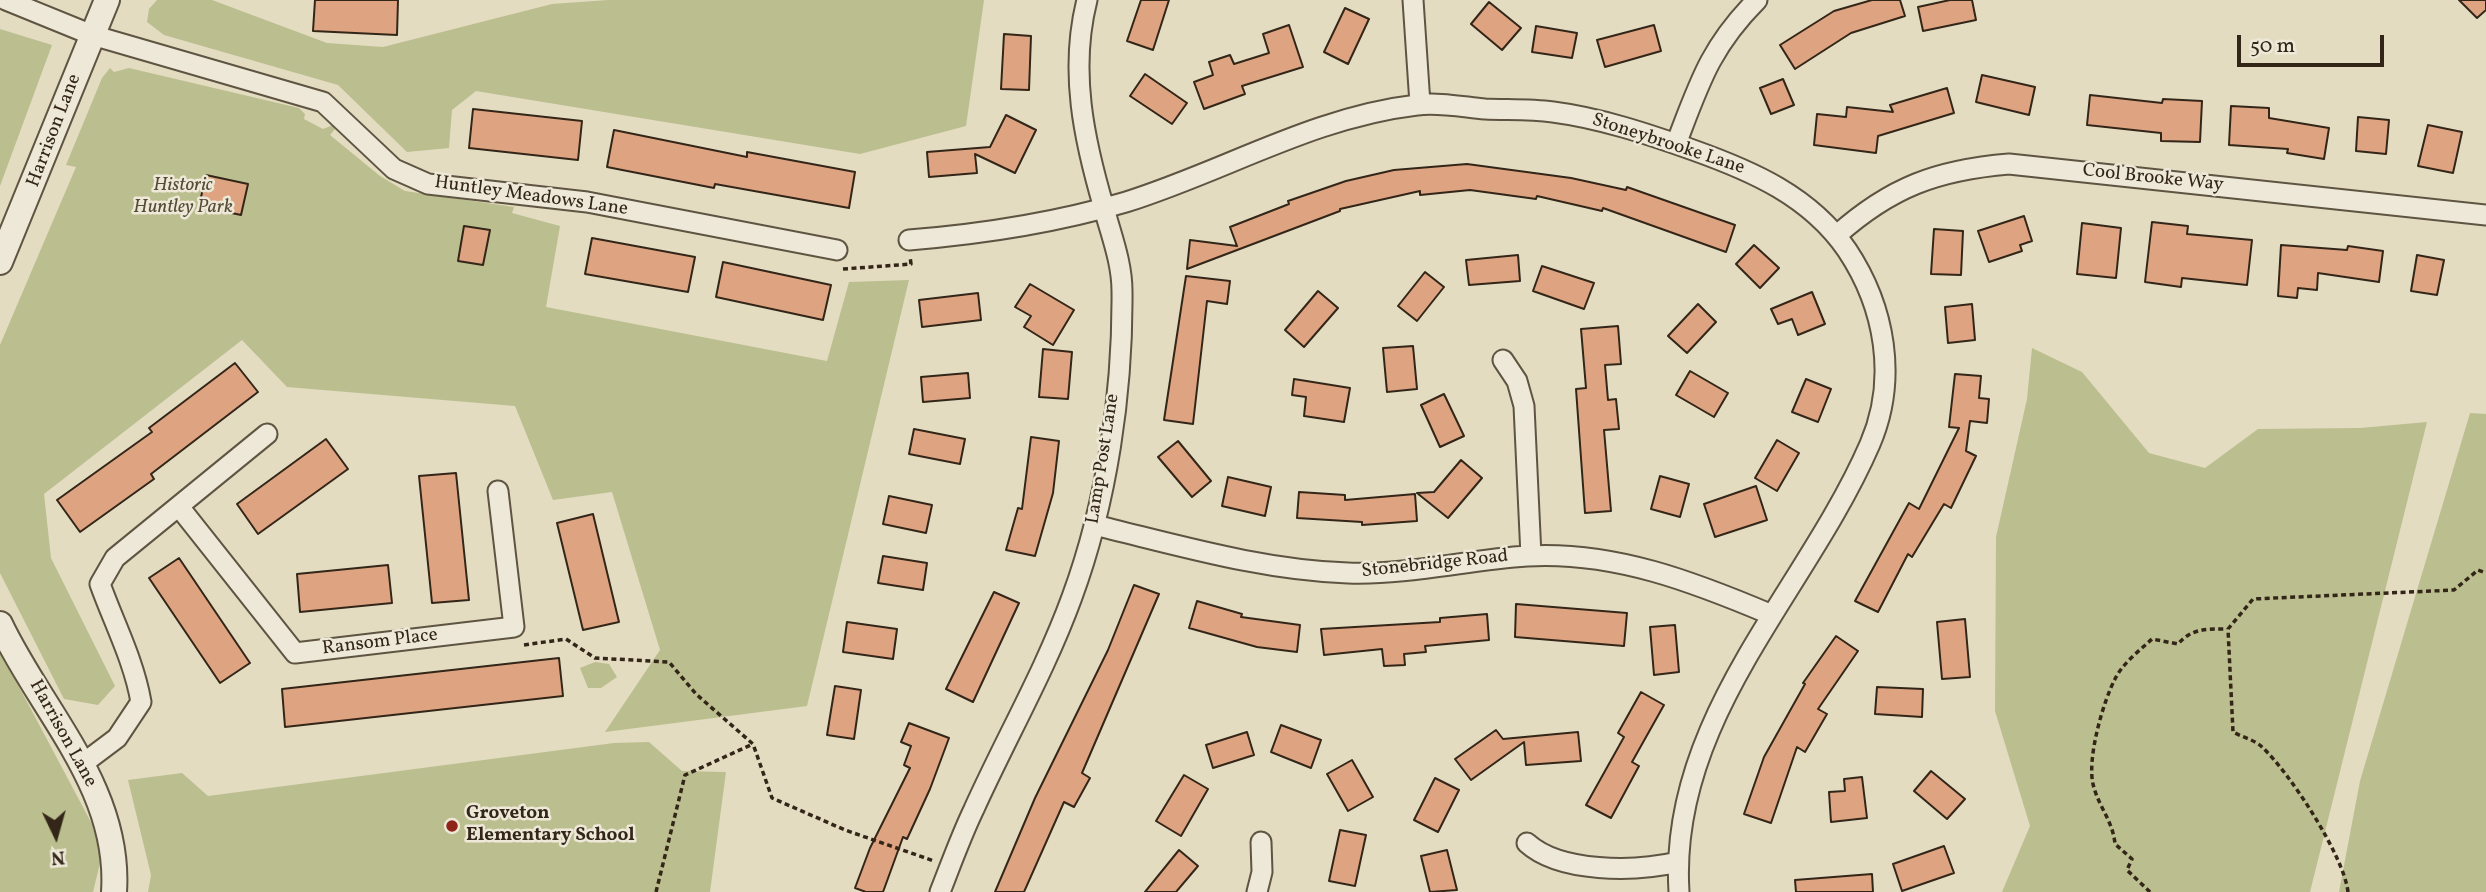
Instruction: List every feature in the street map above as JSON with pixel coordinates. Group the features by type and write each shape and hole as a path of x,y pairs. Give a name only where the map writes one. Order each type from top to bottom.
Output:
{"street":[{"name":"Huntley Meadows Lane","path":"6,0 92,35 323,102 394,169 428,184 587,202 837,250"},
{"name":"Harrison Lane","path":"0,262 107,0"},
{"name":"Lamp Post Lane","path":"940,892 973,810 1049,654 1072,596 1094,525 1111,429 1121,325 1119,262 1086,145 1079,94 1080,38 1087,0"},
{"path":"1413,0 1420,104"},
{"path":"1676,144 1713,53 1733,24 1757,0"},
{"name":"Stoneybrooke Lane","path":"909,240 1010,229 1103,208 1188,180 1311,129 1420,104 1550,112 1676,144 1766,178 1793,196 1836,234 1862,272 1875,302 1883,331 1883,401 1870,445 1725,696 1705,740 1684,819 1678,863 1679,892"},
{"name":"Cool Brooke Way","path":"1836,234 1878,201 1922,180 1966,168 2009,164 2486,215"},
{"path":"1503,360 1517,381 1524,406 1531,556"},
{"path":"82,765 117,738 141,702 135,669 121,642 100,584 116,558 267,434"},
{"path":"498,491 514,627"},
{"name":"Ransom Place","path":"180,508 295,653 514,627"},
{"name":"Stonebridge Road","path":"1094,525 1245,562 1321,572 1391,572 1531,556 1609,561 1661,572 1772,615"},
{"name":"Harrison Lane","path":"0,624 82,765 107,823 113,859 114,892"},
{"path":"1257,892 1262,872 1261,842"},
{"path":"1527,843 1539,854 1580,865 1653,868 1678,863"}],"path":[{"path":"837,250 835,268 848,270 911,264 909,240"},
{"path":"2348,892 2344,870 2301,797 2261,745 2233,732 2228,629 2253,598 2454,590 2477,570 2486,573"},
{"path":"514,627 516,645 566,639 595,658 668,662 696,694 753,744 772,799 845,830 950,867"},
{"path":"2150,892 2127,870 2132,859 2115,844 2114,828 2093,784 2091,762 2106,707 2115,678 2132,657 2152,639 2178,644 2186,634 2197,630 2228,629"},
{"path":"656,892 685,775 753,744"}],"green space":[{"path":"157,0 212,0 327,43 383,47 552,4 608,0 984,0 966,126 860,154 476,91 452,110 449,148 407,152 338,85 164,35 147,22 149,9"},
{"path":"0,29 52,45 0,186"},
{"name":"Historic Huntley Park","path":"110,68 114,72 129,68 299,108 305,114 304,119 323,129 333,125 335,129 330,135 380,176 405,191 514,207 512,213 560,226 546,307 827,361 849,282 909,280 807,706 605,732 660,650 612,492 553,500 515,406 287,387 242,340 44,494 51,558 115,686 98,705 64,699 0,573 0,345 76,167 66,165 102,78"},
{"path":"2032,348 2082,372 2149,453 2205,468 2258,429 2360,428 2427,422 2310,892 2002,892 2030,826 1995,711 1996,537 2027,399"},
{"path":"2470,413 2486,414 2486,892 2339,892 2360,781"},
{"path":"0,651 93,826 101,859 93,892 0,892"},
{"path":"595,662 609,664 617,677 601,688 588,688 580,668"},
{"name":"Groveton Elementary School","path":"649,742 682,771 726,772 710,892 148,892 151,875 128,780 182,773 208,796 614,743"}],"building":[{"path":"315,0 398,0 397,35 313,31"},
{"path":"1141,0 1169,0 1153,50 1127,41"},
{"path":"1872,0 1900,0 1905,16 1851,33 1795,69 1780,45 1834,11"},
{"path":"1950,0 1972,0 1976,20 1923,31 1918,7"},
{"path":"2459,0 2486,0 2486,10 2477,18"},
{"path":"1489,2 1521,28 1502,50 1471,24"},
{"path":"1345,8 1369,19 1348,64 1324,52"},
{"path":"1289,25 1303,67 1242,86 1245,94 1204,109 1194,82 1213,75 1209,62 1230,55 1234,64 1269,53 1263,34"},
{"path":"1654,25 1661,51 1605,67 1597,40"},
{"path":"1536,26 1577,33 1572,58 1532,52"},
{"path":"1004,34 1031,36 1029,90 1001,89"},
{"path":"1145,74 1187,103 1172,124 1130,96"},
{"path":"1982,75 2035,87 2029,115 1976,102"},
{"path":"1783,79 1794,105 1771,114 1760,88"},
{"path":"1947,88 1954,113 1878,136 1876,153 1814,145 1817,114 1846,117 1847,107 1893,112 1890,105"},
{"path":"2090,95 2162,103 2163,99 2202,101 2200,142 2161,141 2161,133 2087,125"},
{"path":"2231,106 2269,108 2269,118 2329,128 2324,159 2287,153 2288,149 2229,145"},
{"path":"473,109 582,121 578,160 469,148"},
{"path":"1006,115 1036,130 1015,173 975,154 977,173 929,177 927,152 990,147"},
{"path":"2358,117 2389,120 2386,154 2356,151"},
{"path":"2428,125 2462,132 2453,173 2418,166"},
{"path":"614,130 747,157 747,152 855,172 849,208 715,184 714,188 607,167"},
{"path":"1467,164 1571,178 1626,190 1627,187 1735,225 1726,252 1603,208 1602,211 1537,196 1536,199 1470,190 1420,195 1420,191 1340,209 1187,269 1190,240 1237,246 1230,227 1289,204 1288,201 1346,181 1394,170"},
{"path":"206,175 248,184 241,215 199,206"},
{"path":"2024,216 2032,241 2020,245 2022,251 1989,262 1978,231"},
{"path":"2152,222 2188,226 2187,234 2252,240 2247,285 2182,278 2181,287 2145,282"},
{"path":"2082,223 2121,228 2116,278 2077,274"},
{"path":"464,226 490,230 483,265 458,261"},
{"path":"1934,229 1963,231 1961,275 1931,274"},
{"path":"592,238 695,257 688,292 585,274"},
{"path":"1754,245 1779,268 1760,288 1736,264"},
{"path":"2281,245 2347,250 2348,246 2383,251 2379,282 2318,273 2317,290 2298,288 2297,298 2278,296"},
{"path":"1518,255 1520,281 1469,285 1466,260"},
{"path":"2417,255 2444,260 2437,295 2411,291"},
{"path":"723,262 831,285 823,320 716,297"},
{"path":"1542,266 1594,283 1584,309 1533,291"},
{"path":"1425,272 1444,287 1417,321 1398,306"},
{"path":"1186,276 1230,281 1227,304 1207,301 1193,424 1164,420"},
{"path":"1030,284 1074,310 1053,345 1024,327 1031,316 1015,307"},
{"path":"1318,291 1338,308 1304,347 1285,330"},
{"path":"1812,292 1825,324 1798,335 1792,319 1778,324 1771,309"},
{"path":"978,293 981,320 922,327 919,300"},
{"path":"1698,304 1716,322 1687,353 1668,336"},
{"path":"1972,304 1975,340 1948,343 1945,307"},
{"path":"1618,326 1621,364 1605,365 1608,400 1616,399 1619,429 1604,430 1611,511 1585,513 1576,389 1586,388 1581,329"},
{"path":"1413,346 1417,389 1387,392 1383,348"},
{"path":"1043,349 1072,352 1068,399 1039,397"},
{"path":"235,363 258,392 151,474 154,479 80,532 57,500 152,432 149,428"},
{"path":"1690,371 1728,393 1714,417 1676,395"},
{"path":"968,373 970,398 923,402 921,377"},
{"path":"1955,374 1981,376 1979,398 1989,399 1987,423 1970,421 1966,451 1976,456 1951,508 1944,504 1912,557 1908,554 1878,612 1855,601 1909,503 1919,509 1959,428 1949,427"},
{"path":"1294,379 1350,388 1344,422 1304,416 1306,397 1292,395"},
{"path":"1806,379 1831,389 1818,422 1792,412"},
{"path":"1444,394 1464,436 1440,447 1421,405"},
{"path":"914,429 965,439 960,464 909,454"},
{"path":"1031,437 1059,441 1053,493 1035,556 1006,550 1018,508 1022,509"},
{"path":"326,439 348,469 258,534 237,504"},
{"path":"1777,440 1799,453 1777,491 1755,478"},
{"path":"1178,441 1211,481 1192,497 1158,457"},
{"path":"1461,460 1482,478 1448,518 1417,493 1434,492"},
{"path":"456,473 469,600 432,603 419,476"},
{"path":"1660,476 1689,484 1680,517 1651,509"},
{"path":"1228,477 1271,487 1265,516 1222,506"},
{"path":"1756,486 1767,520 1715,537 1704,504"},
{"path":"1299,492 1345,495 1345,500 1415,494 1417,521 1362,525 1362,522 1297,518"},
{"path":"889,496 932,505 926,533 883,524"},
{"path":"593,514 619,622 583,630 557,523"},
{"path":"883,556 927,563 923,590 878,583"},
{"path":"179,558 250,663 220,683 149,578"},
{"path":"388,565 392,603 300,612 297,574"},
{"path":"1134,585 1159,594 1082,773 1090,778 1074,807 1064,802 1024,892 995,892 1035,798 1108,650"},
{"path":"994,592 1019,603 973,702 946,689"},
{"path":"1197,601 1242,614 1241,617 1300,625 1297,652 1257,647 1189,628"},
{"path":"1516,604 1627,613 1624,646 1515,637"},
{"path":"1487,614 1489,640 1425,646 1426,652 1404,654 1405,665 1384,666 1382,649 1324,655 1321,629 1440,622 1440,618"},
{"path":"1965,619 1970,677 1942,679 1937,622"},
{"path":"847,622 897,629 893,659 843,652"},
{"path":"1675,625 1679,672 1654,675 1650,627"},
{"path":"1836,636 1858,651 1818,709 1827,714 1805,752 1797,747 1771,823 1744,814 1764,757 1805,684 1803,683"},
{"path":"559,658 563,696 285,727 282,689"},
{"path":"835,686 861,690 854,739 827,735"},
{"path":"1877,687 1923,689 1922,717 1875,714"},
{"path":"1641,692 1664,705 1632,762 1639,766 1611,818 1586,805 1624,737 1618,733"},
{"path":"909,723 949,738 907,839 903,837 883,892 866,892 855,888 870,848 910,768 904,765 911,746 901,742"},
{"path":"1281,725 1321,740 1311,768 1271,752"},
{"path":"1496,730 1503,739 1578,732 1581,761 1526,765 1524,742 1471,780 1455,759"},
{"path":"1247,732 1254,755 1213,768 1206,745"},
{"path":"1352,760 1373,797 1348,811 1327,774"},
{"path":"1931,771 1965,799 1947,819 1914,791"},
{"path":"1184,775 1208,789 1181,836 1156,821"},
{"path":"1862,777 1867,818 1831,822 1829,792 1845,791 1844,779"},
{"path":"1435,778 1459,790 1438,832 1414,820"},
{"path":"1340,830 1366,835 1355,886 1329,881"},
{"path":"1944,846 1954,873 1902,891 1893,864"},
{"path":"1179,850 1198,866 1176,892 1145,892"},
{"path":"1447,850 1457,890 1430,892 1421,856"},
{"path":"1872,874 1873,892 1796,892 1795,880"}],"place":[{"name":"Groveton Elementary School","path":"452,826"}]}
